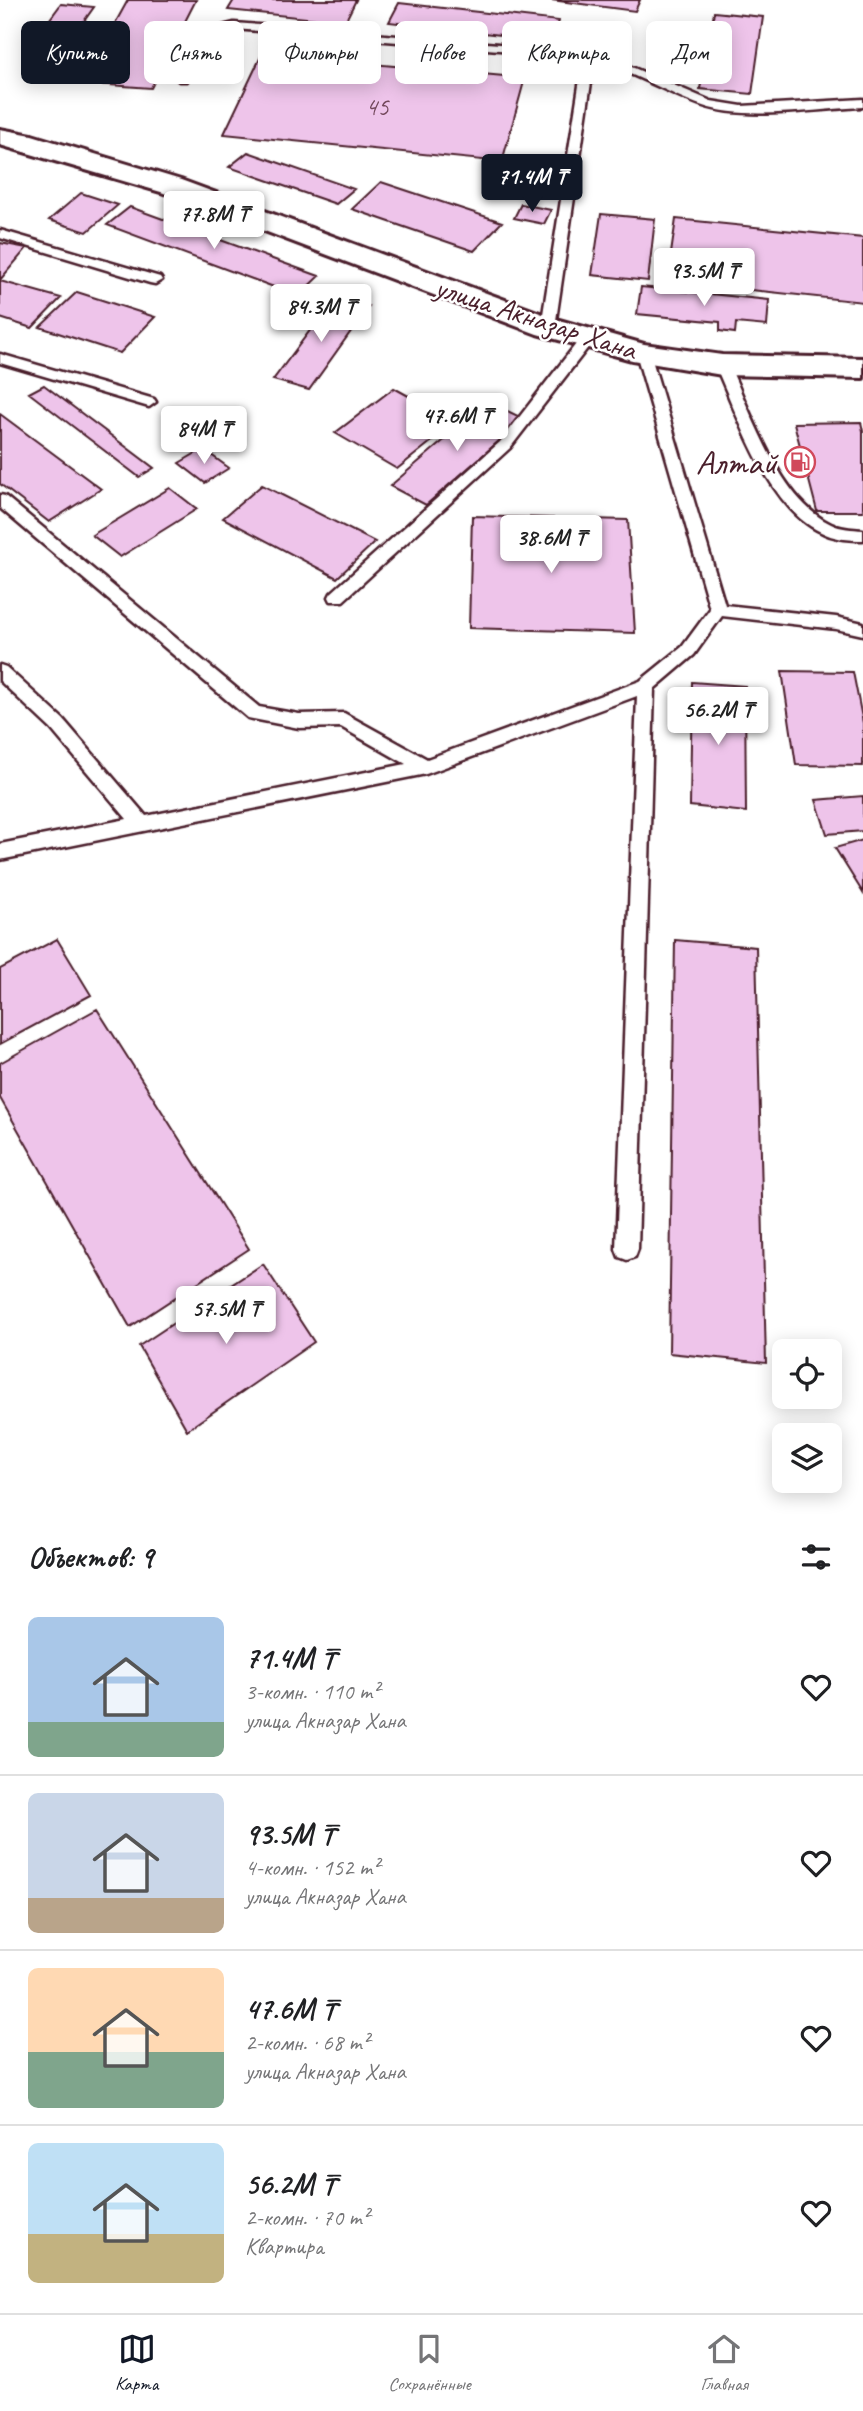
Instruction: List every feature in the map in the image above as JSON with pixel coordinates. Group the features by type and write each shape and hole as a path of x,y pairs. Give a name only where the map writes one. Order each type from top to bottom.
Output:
{"main road":[{"name":"улица Акназар Хана","path":"6,140 62,153 171,186 548,327 643,354 722,365 863,368"}],"lane":[{"path":"244,27 502,46"},
{"path":"632,71 708,103 742,110 863,103"},
{"path":"548,327 585,84"},
{"path":"0,234 155,280"},
{"path":"337,597 505,445 588,338"},
{"path":"643,354 718,610"},
{"path":"0,359 149,402"},
{"path":"722,365 767,459 796,506 822,526 839,533 863,534"},
{"path":"0,500 254,713 299,721 344,720 426,767"},
{"path":"718,610 836,623 863,629"},
{"path":"0,852 426,767 646,686 688,651 718,610"},
{"path":"0,671 57,724 141,822"},
{"path":"627,1249 646,686"}],"building":[{"path":"128,0 196,0 185,21 144,21 144,84 153,84 151,88 96,84 130,84 130,21 116,21"},
{"path":"234,0 356,0 346,21 228,10"},
{"path":"551,0 640,0 635,11"},
{"path":"399,3 559,21 502,21 502,35 488,34 488,21 389,22"},
{"path":"61,4 94,7 84,21 48,21"},
{"path":"714,12 763,17 752,94 700,89 701,84 732,84 732,21 712,21"},
{"path":"258,62 258,84 381,84 381,65 395,66 395,84 488,84 488,75 502,76 502,84 523,84 502,162 224,134"},
{"path":"248,152 354,189 336,204 229,167"},
{"path":"381,182 502,222 474,251 352,209"},
{"path":"81,193 118,205 87,232 49,220"},
{"path":"521,204 551,210 544,224 514,218"},
{"path":"130,207 319,276 298,296 107,225"},
{"path":"601,214 655,219 648,281 592,275"},
{"path":"676,219 863,238 863,302 667,281"},
{"path":"0,243 27,248 0,280"},
{"path":"0,281 61,298 32,328 0,318"},
{"path":"641,287 769,300 767,326 736,323 735,333 720,331 720,322 637,314"},
{"path":"77,292 155,317 120,353 40,327"},
{"path":"335,297 369,306 309,390 273,380"},
{"path":"44,385 154,468 139,477 29,393"},
{"path":"394,388 456,422 397,469 335,433"},
{"path":"489,402 524,419 426,505 390,486"},
{"path":"0,414 101,489 49,522 0,484"},
{"path":"861,422 863,511 817,511 794,423"},
{"path":"203,449 229,468 205,483 179,463"},
{"path":"262,485 375,542 337,578 223,518"},
{"path":"170,488 197,509 120,557 92,535"},
{"path":"472,516 628,520 635,633 469,628"},
{"path":"782,671 853,672 863,723 863,766 796,765"},
{"path":"692,682 745,686 746,812 690,806"},
{"path":"863,796 863,831 827,834 816,800"},
{"path":"863,840 863,893 835,848"},
{"path":"57,939 91,995 0,1044 0,969"},
{"path":"675,940 756,947 766,1363 669,1353"},
{"path":"97,1009 249,1249 130,1327 0,1098 0,1063"},
{"path":"263,1264 314,1342 187,1430 139,1346"}],"place":[{"name":"Алтай","path":"800,462"}]}
